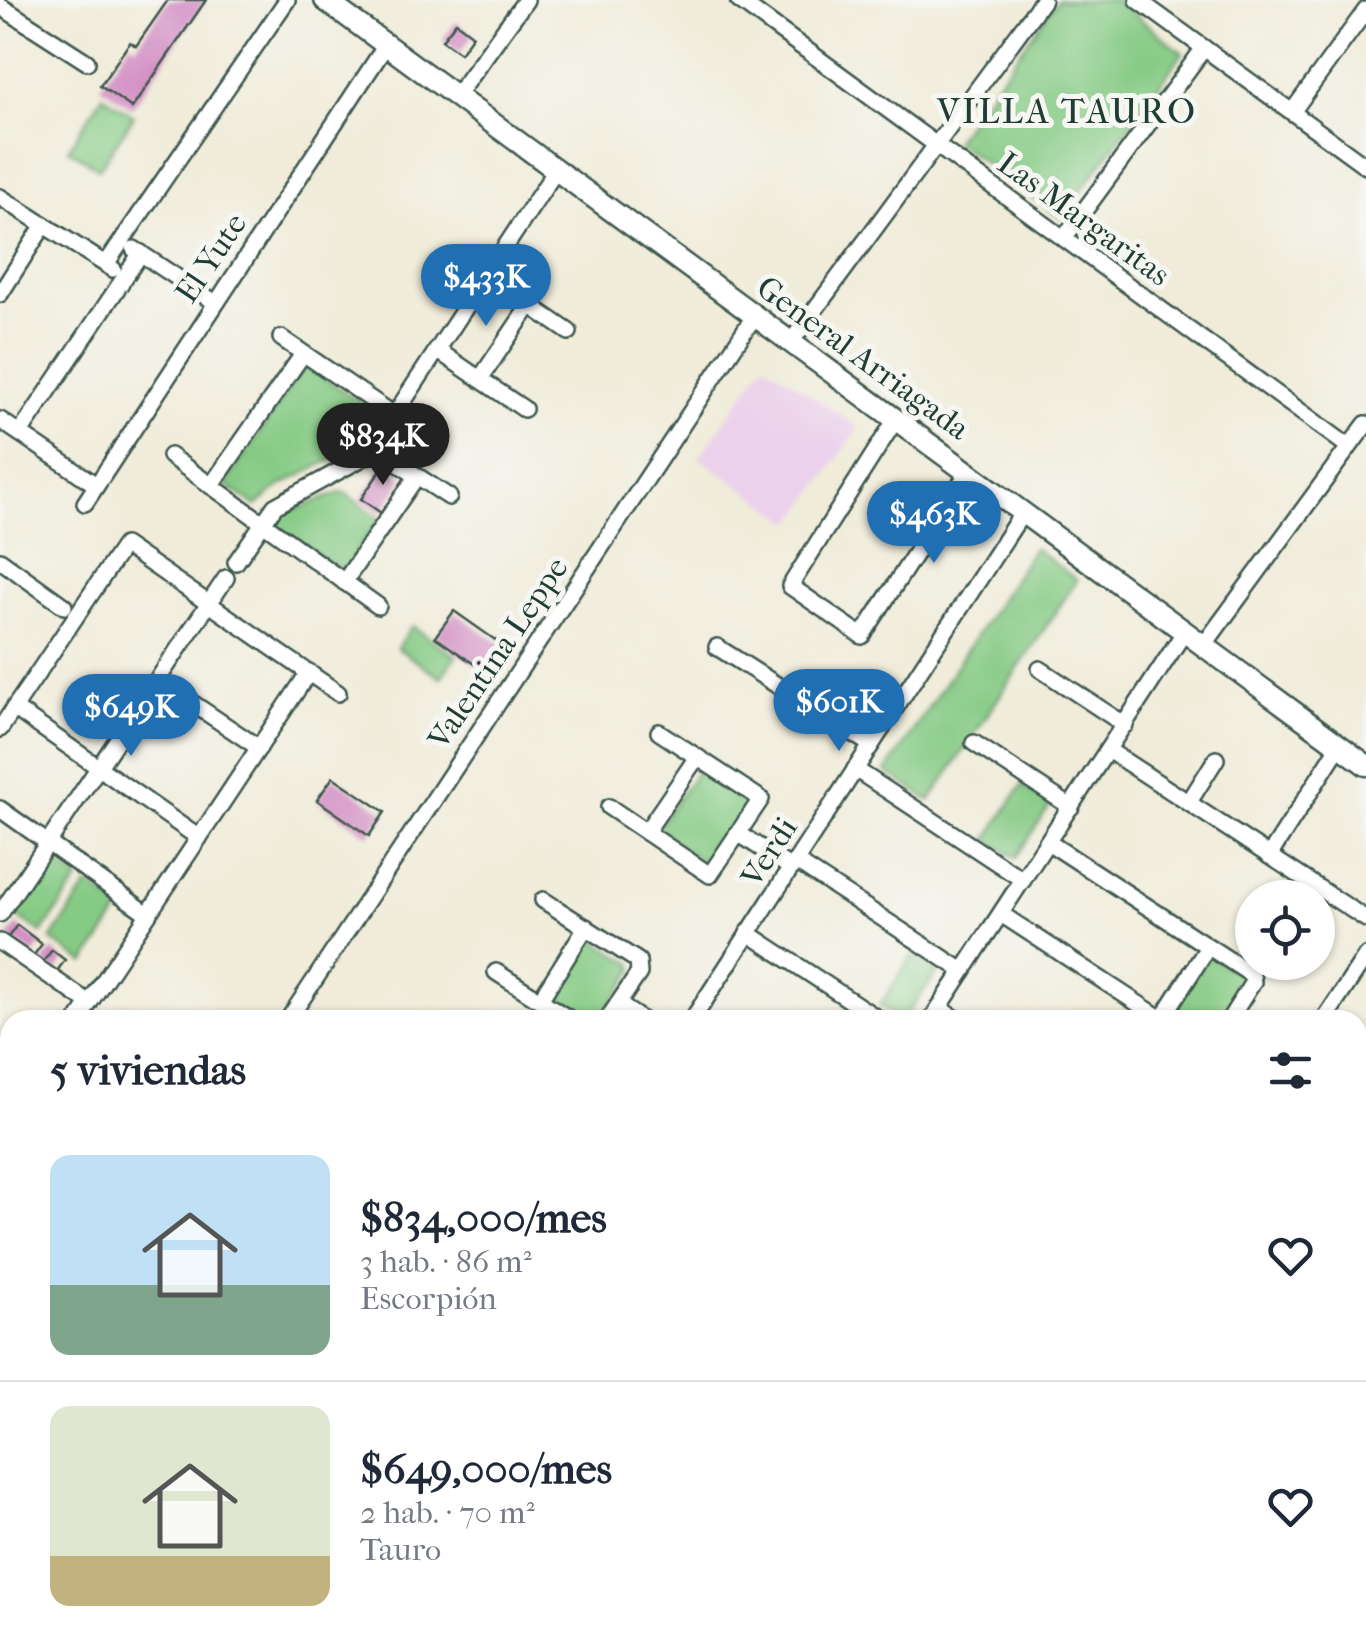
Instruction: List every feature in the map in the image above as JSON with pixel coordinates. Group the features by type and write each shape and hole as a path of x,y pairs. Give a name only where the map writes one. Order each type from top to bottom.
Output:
{"street":[{"path":"106,264 286,0"},
{"name":"General Arriagada","path":"325,0 1366,765"},
{"path":"456,96 526,0"},
{"name":"Las Margaritas","path":"738,0 1350,447"},
{"path":"791,342 1043,0"},
{"path":"1139,0 1366,166"},
{"path":"0,6 87,62"},
{"path":"1292,112 1366,10"},
{"name":"El Yute","path":"85,503 386,45"},
{"path":"1064,238 1204,48"},
{"path":"236,562 274,506 368,456 556,170"},
{"path":"0,197 124,277"},
{"path":"0,294 44,225"},
{"path":"122,240 214,302"},
{"path":"20,433 141,253"},
{"path":"486,276 570,332"},
{"path":"480,379 530,304"},
{"name":"Valentina Leppe","path":"295,1010 755,315"},
{"path":"281,338 394,416"},
{"path":"437,350 524,409"},
{"path":"211,486 303,354"},
{"path":"896,419 790,586 862,636 968,472"},
{"path":"1,422 96,486"},
{"path":"1204,645 1366,424"},
{"path":"373,447 449,497"},
{"path":"170,456 378,606"},
{"path":"344,582 417,476"},
{"name":"Verdi","path":"698,1010 1023,512"},
{"path":"0,728 124,545 338,693"},
{"path":"0,560 64,606"},
{"path":"0,914 226,578"},
{"path":"938,1010 1186,631"},
{"path":"717,646 871,745"},
{"path":"1040,668 1124,725"},
{"path":"85,1010 309,672"},
{"path":"158,680 259,748"},
{"path":"14,708 199,838"},
{"path":"609,807 710,875 760,800 659,732"},
{"path":"974,743 1071,806"},
{"path":"1269,856 1340,746"},
{"path":"1108,750 1366,919"},
{"path":"646,832 696,757"},
{"path":"1188,802 1216,759"},
{"path":"855,769 1023,880"},
{"path":"0,809 148,914"},
{"path":"738,833 963,971"},
{"path":"1048,842 1253,979 1236,1010"},
{"path":"543,900 638,962 639,973 614,1010"},
{"path":"1001,914 1147,1010"},
{"path":"540,1000 586,927"},
{"path":"748,933 865,1010"},
{"path":"0,942 89,1004"},
{"path":"1168,1010 1208,947"},
{"path":"1331,1010 1366,956"},
{"path":"496,972 556,1010"},
{"path":"618,1004 627,1010"}],"shaded area":[{"path":"765,363 859,428 793,523 699,458"}],"green space":[{"path":"1058,0 1116,0 1183,53 1061,218 954,141"},
{"path":"103,95 134,116 99,169 68,149"},
{"path":"305,365 381,416 363,444 280,486 256,506 225,485"},
{"path":"343,492 380,518 343,572 274,525 281,514"},
{"path":"1034,548 1077,580 930,801 886,772"},
{"path":"412,626 456,656 441,678 397,648"},
{"path":"700,766 751,802 707,865 656,830"},
{"path":"1022,785 1051,804 1016,858 987,840"},
{"path":"52,860 79,879 42,933 14,914"},
{"path":"88,885 122,908 85,963 51,940"},
{"path":"590,938 632,963 634,970 607,1010 575,1010 554,993"},
{"path":"1209,954 1235,972 1235,980 1249,981 1230,1010 1173,1010"},
{"path":"912,956 938,972 910,1010 887,1010 880,1005"}],"building":[{"path":"168,0 206,0 132,108 100,86 130,42 136,46"},
{"path":"456,22 473,35 460,53 442,40"},
{"path":"385,464 405,478 381,513 361,499"},
{"path":"454,611 508,649 490,675 435,637"},
{"path":"333,777 385,812 369,836 317,800"},
{"path":"17,925 42,944 34,955 8,937"},
{"path":"52,950 65,960 57,971 43,962"}],"district":[{"name":"VILLA TAURO","path":"1067,111"}]}
